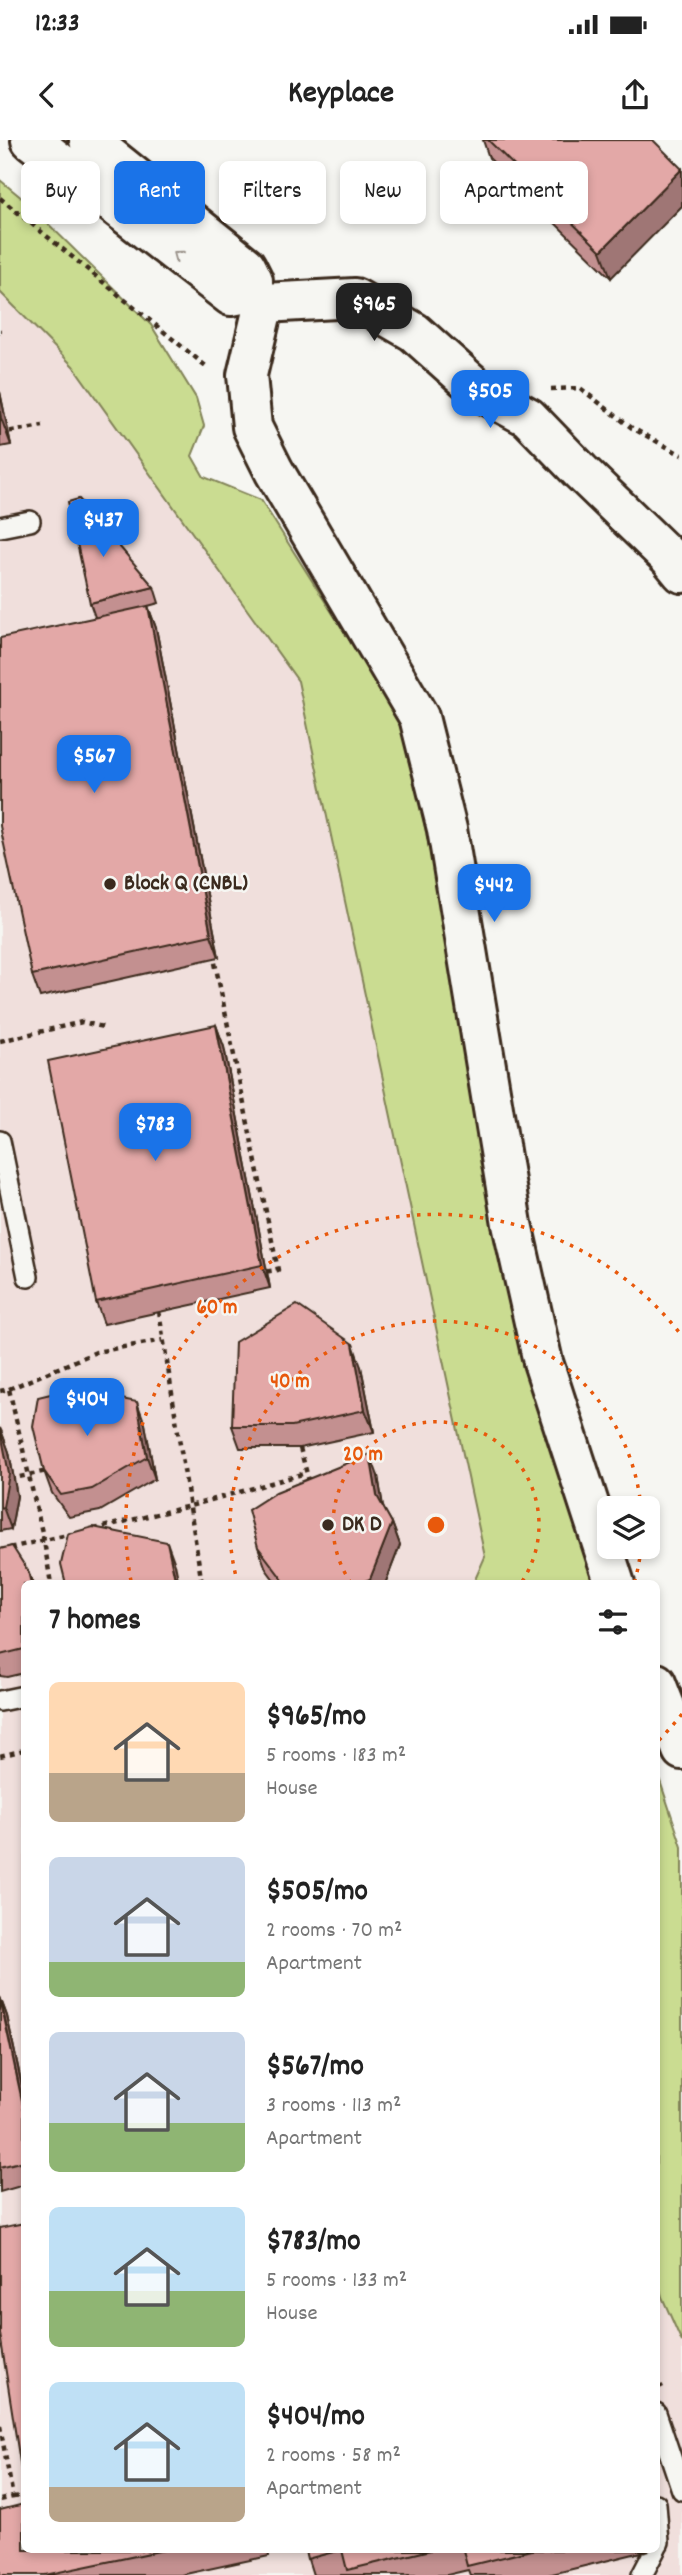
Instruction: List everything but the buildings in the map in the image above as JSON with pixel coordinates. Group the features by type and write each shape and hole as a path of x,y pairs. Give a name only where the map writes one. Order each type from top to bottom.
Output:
{"street":[{"path":"31,140 231,296 355,298 414,332 480,391 528,417 682,573"},
{"path":"89,140 246,266 259,298 247,374 252,428 274,471 419,717 447,829 512,1224 543,1362 614,1580"},
{"path":"660,1692 682,1750"}],"lane":[{"path":"0,527 30,521"},
{"path":"0,1141 29,1277"},
{"path":"0,1701 21,1697"},
{"path":"660,2425 682,2490"},
{"path":"642,2575 653,2553"}],"path":[{"path":"0,198 207,367"},
{"path":"543,389 580,388 632,428 682,455"},
{"path":"0,433 3,435 43,426"},
{"path":"211,943 278,1270 250,1273"},
{"path":"0,1041 82,1022 107,1028"},
{"path":"226,1080 239,1080"},
{"path":"159,1311 201,1580"},
{"path":"0,1391 96,1352 163,1340"},
{"path":"9,1389 50,1580"},
{"path":"300,1448 312,1493"},
{"path":"5,1480 47,1471"},
{"path":"0,1550 190,1506 306,1473"},
{"path":"0,1756 21,1751"},
{"path":"0,2426 13,2497"},
{"path":"0,2500 21,2496"}],"shaded area":[{"path":"0,267 81,351 298,681 497,1580 21,1580 21,2553 660,2553 660,2194 682,2252 682,2575 0,2575"}],"green space":[{"path":"0,180 21,197 21,224 48,224 151,325 196,398 204,426 192,456 204,477 261,500 405,728 433,867 514,1327 594,1580 475,1580 485,1557 298,681 73,366 0,292"},
{"path":"660,1781 682,1847 682,2342 662,2297"}],"place":[{"name":"Block Q (CNBL)","path":"110,884"},
{"name":"DK D","path":"328,1525"}]}
